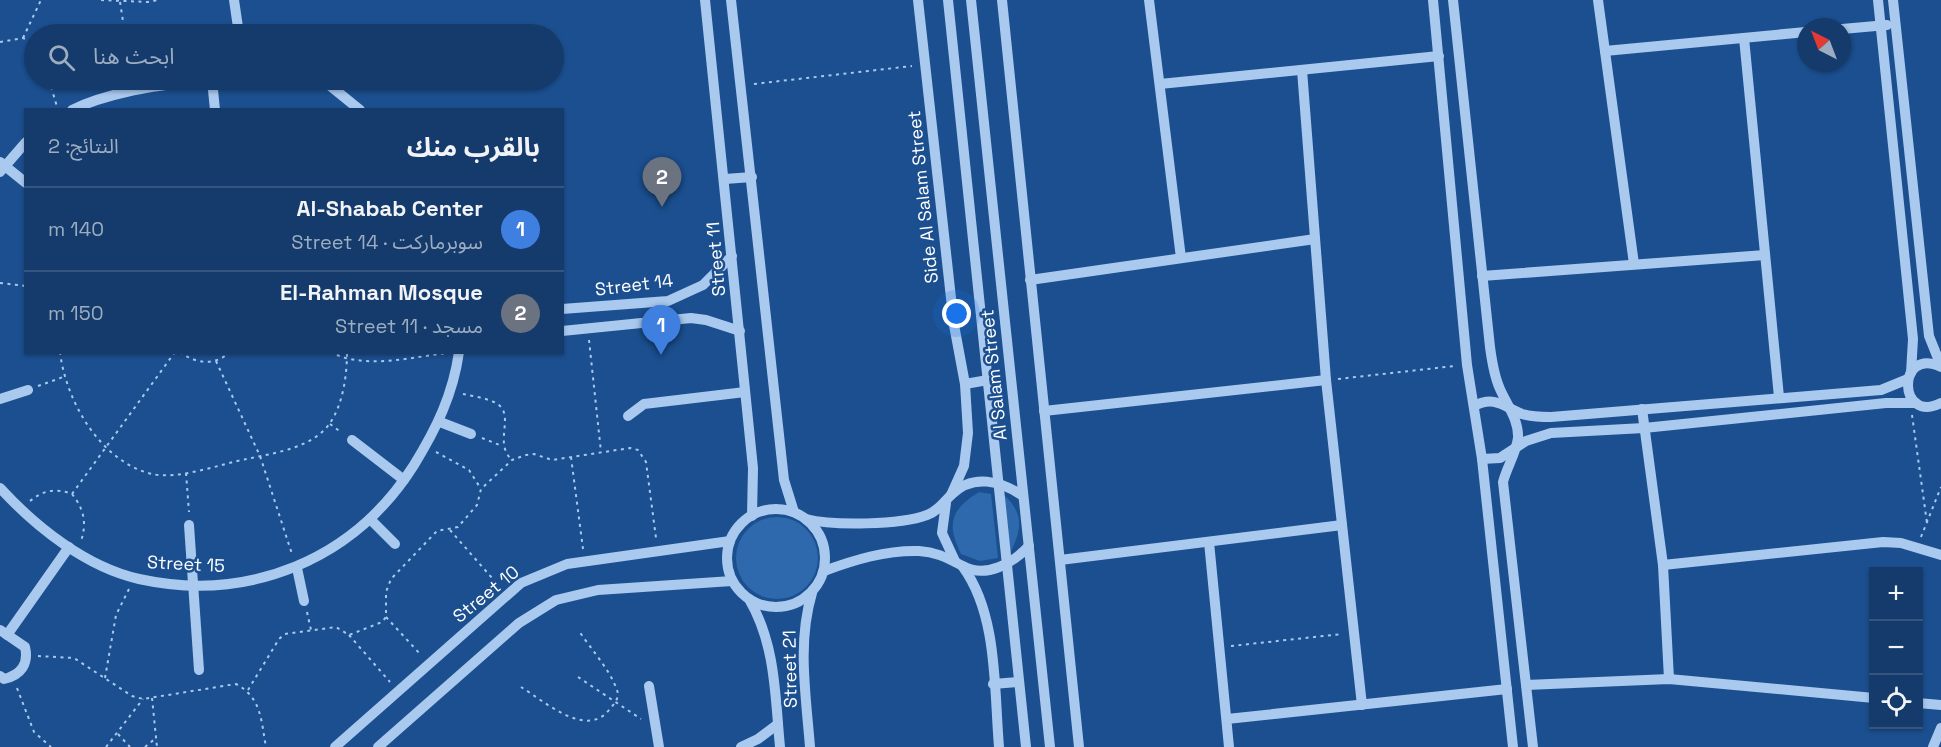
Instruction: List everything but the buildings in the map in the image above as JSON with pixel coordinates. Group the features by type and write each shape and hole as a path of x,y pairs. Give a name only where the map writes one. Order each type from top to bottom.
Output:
{"street":[{"path":"234,0 238,24"},
{"name":"Street 11","path":"705,0 746,392 754,492 752,516"},
{"path":"731,0 752,177 783,480 794,512"},
{"name":"Side Al Salam Street","path":"918,0 954,325 965,384 968,450 949,499 942,533 959,564"},
{"name":"Al Salam Street","path":"948,0 1005,566 1026,747"},
{"name":"Al Salam Street","path":"971,0 1050,747"},
{"path":"1002,0 1079,747"},
{"path":"1149,0 1181,258"},
{"path":"1433,0 1467,365 1482,459 1513,747"},
{"path":"1454,0 1493,368 1515,419 1518,434 1516,449 1507,465 1503,482 1533,747"},
{"path":"1598,0 1634,264"},
{"path":"1878,0 1913,339 1908,392 1913,403"},
{"path":"1893,0 1929,336 1941,367"},
{"path":"1851,28 1896,24"},
{"path":"1605,51 1797,33"},
{"path":"1744,38 1779,397"},
{"path":"1160,84 1439,56"},
{"path":"1302,70 1326,380 1362,705"},
{"path":"76,108 119,90"},
{"path":"213,90 215,108"},
{"path":"335,90 358,108"},
{"path":"24,143 2,166 24,182"},
{"path":"725,179 752,177"},
{"path":"1030,280 1315,239"},
{"path":"1482,276 1765,255"},
{"name":"Street 14","path":"564,309 668,301 703,285 732,256"},
{"name":"Street 14","path":"564,331 691,318 706,320 740,331"},
{"name":"Street 15","path":"0,488 21,510 72,548 138,578 194,585 263,578 297,568 348,539 370,519 404,480 440,422 452,391 459,354"},
{"path":"1474,406 1491,400 1535,417 1881,390 1909,376 1915,368 1928,363 1941,367"},
{"path":"965,384 988,380"},
{"path":"1044,411 1326,380"},
{"path":"0,399 28,390"},
{"path":"628,416 644,404 746,392"},
{"path":"1482,459 1500,458 1532,438 1551,433 1644,428 1913,403 1939,405"},
{"path":"1642,409 1663,565 1669,679"},
{"path":"440,422 471,434"},
{"path":"352,440 404,480"},
{"path":"806,519 851,524 920,518 930,514 974,482 998,482 1023,496"},
{"path":"768,510 794,512 814,527 825,548 824,571 813,591 802,600 789,606 761,605 748,599 732,581 728,568 730,541 736,530 752,516 768,510"},
{"path":"370,519 395,544"},
{"path":"189,525 199,670"},
{"path":"1060,560 1342,525"},
{"name":"Street 10","path":"335,747 506,594 543,572 585,561 658,553 730,541"},
{"path":"1209,542 1229,747"},
{"path":"1663,565 1883,542 1917,547 1941,555"},
{"path":"824,571 869,556 916,551 932,552 959,564 984,570 1005,566 1029,546"},
{"path":"0,676 4,679 13,677 25,664 27,656 25,647 3,633 72,548"},
{"path":"959,564 974,582 987,615 999,747"},
{"path":"297,568 304,601"},
{"path":"378,747 519,623 556,600 598,590 732,581"},
{"name":"Street 21","path":"810,747 803,650 804,630 813,591"},
{"name":"Street 21","path":"748,599 759,616 771,654 780,747"},
{"path":"1526,685 1669,679 1869,698"},
{"path":"993,684 1019,682"},
{"path":"649,686 659,747"},
{"path":"1227,719 1507,690"},
{"path":"1923,703 1941,705"},
{"path":"741,747 758,739 778,724"},
{"path":"1933,747 1941,728"}],"path":[{"path":"30,24 41,0"},
{"path":"101,0 120,2 158,0"},
{"path":"120,2 123,24"},
{"path":"0,42 23,38"},
{"path":"742,86 925,65"},
{"path":"52,90 57,108"},
{"path":"0,284 24,286"},
{"path":"588,328 601,452"},
{"path":"60,354 72,393 88,424 107,449 128,464 154,474 186,473 287,450 313,438 330,424 344,390 346,354"},
{"path":"72,494 175,354"},
{"path":"182,354 188,359 202,362 216,361 227,354"},
{"path":"334,354 347,361 370,362 433,354"},
{"path":"216,361 260,456 297,568"},
{"path":"1326,380 1467,365"},
{"path":"28,390 66,376"},
{"path":"452,391 495,403 501,407 506,416 502,446"},
{"path":"1913,403 1927,523"},
{"path":"330,424 352,440"},
{"path":"471,434 502,446 512,460"},
{"path":"426,446 469,470 481,489"},
{"path":"429,663 386,618 386,592 391,579 437,531 458,527 477,505 481,489 512,460 534,454 552,460 630,448 644,455 658,553"},
{"path":"571,457 585,561"},
{"path":"186,473 189,525"},
{"path":"1917,547 1941,487"},
{"path":"21,510 37,495 45,491 63,491 72,494 83,511 84,521 81,541 72,548"},
{"path":"450,530 506,594"},
{"path":"105,678 116,615 121,602 138,578"},
{"path":"304,601 311,630"},
{"path":"349,635 382,622 386,618"},
{"path":"248,690 279,639 292,632 336,627 349,635 398,691"},
{"path":"521,687 574,719 587,722 604,717 618,695 616,688 579,632"},
{"path":"1220,647 1354,633"},
{"path":"27,656 74,658 132,696 143,699 236,684 248,690 261,712 266,747"},
{"path":"13,677 31,725 51,747"},
{"path":"578,677 656,729"},
{"path":"152,698 157,747"},
{"path":"106,747 143,699"},
{"path":"117,733 130,747"},
{"path":"145,747 156,738"}],"shaded area":[{"path":"979,492 991,494 998,558 980,561 961,554 953,526 957,511"},
{"path":"1004,495 1015,508 1019,522 1017,537 1010,553"},
{"path":"777,517 793,521 806,529 814,542 818,558 814,574 806,587 793,595 777,599 761,595 748,587 740,574 736,558 740,542 748,529 761,521"}],"place":[{"name":"El-Rahman Mosque","path":"662,207"},
{"name":"Al-Shabab Center","path":"661,355"}]}
